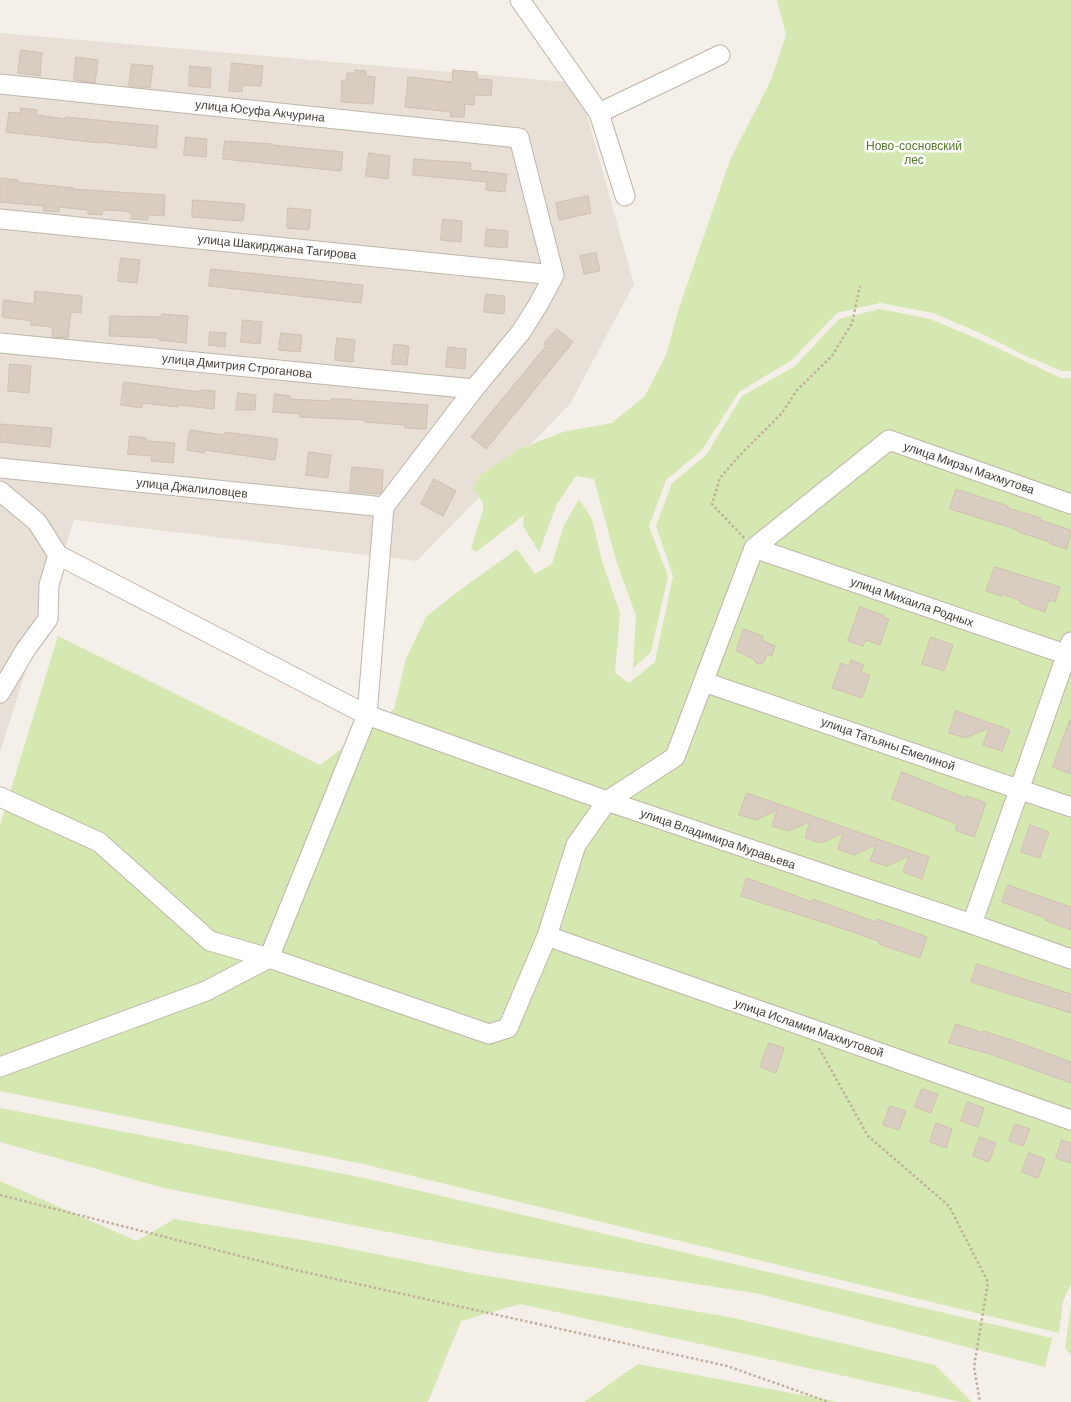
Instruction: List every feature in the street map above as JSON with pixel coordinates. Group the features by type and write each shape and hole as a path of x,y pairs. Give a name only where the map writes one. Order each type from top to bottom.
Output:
{"street":[{"path":"520,0 599,113 625,196"},
{"path":"599,113 720,55"},
{"name":"улица Юсуфа Акчурина","path":"0,84 519,138 554,276"},
{"name":"улица Шакирджана Тагирова","path":"0,219 554,276"},
{"path":"0,1067 206,992 269,958 367,715 384,507 474,389 521,332 554,276"},
{"name":"улица Дмитрия Строганова","path":"0,343 474,389"},
{"name":"улица Мирзы Махмутова","path":"754,548 889,440 1071,504"},
{"name":"улица Джалиловцев","path":"0,468 384,507"},
{"path":"0,491 36,522 58,555 49,585 48,619 26,649 0,693"},
{"path":"0,797 99,842 210,942 269,958 489,1034 508,1028 547,936 576,845 607,801 675,757 754,548"},
{"name":"улица Михаила Родных","path":"754,548 1070,651"},
{"name":"улица Владимира Муравьева","path":"58,555 367,715 607,801 1071,959"},
{"path":"972,924 1070,651"},
{"name":"улица Татьяны Емелиной","path":"704,682 1071,807"},
{"name":"улица Исламии Махмутовой","path":"547,936 1071,1120"}],"path":[{"path":"754,548 712,504 720,478 738,456 782,413 797,390 832,356 852,324 860,286"},
{"path":"807,1027 868,1136 949,1206 988,1282 974,1368 980,1402"},
{"path":"0,1196 295,1270 727,1366 829,1402"}],"shaded area":[{"path":"0,33 578,83 634,284 570,404 417,561 74,520 0,752"}],"green space":[{"name":"Ново-сосновский лес","path":"777,0 1071,0 1071,371 1062,371 1026,356 980,333 933,313 880,303 837,313 792,360 739,392 702,450 666,480 649,526 668,576 651,652 633,668 636,616 616,560 594,479 576,476 557,504 539,552 523,526 524,515 476,552 471,548 483,511 483,503 473,488 481,474 520,449 563,432 612,423 645,396 666,355 679,308 730,160 771,80 786,35"},
{"path":"880,309 930,319 1061,378 1071,378 1071,1284 1063,1301 1059,1333 363,1164 0,1091 0,825 58,636 320,765 394,709 406,659 426,617 517,549 535,574 552,564 564,525 579,499 592,519 602,561 620,613 615,673 629,683 655,662 673,576 656,526 672,483 706,455 742,396 794,367 839,319"},
{"path":"0,1108 360,1177 1052,1338 1045,1367 760,1294 474,1249 164,1188 0,1142"},
{"path":"0,1181 137,1241 174,1219 321,1243 477,1274 734,1318 935,1365 972,1402 961,1402 520,1304 461,1321 428,1402 0,1402"},
{"path":"1071,1304 1071,1355 1065,1348"},
{"path":"638,1364 839,1402 584,1402"}],"building":[{"path":"21,50 42,53 40,76 18,73"},
{"path":"76,57 98,60 95,83 74,80"},
{"path":"232,63 263,66 261,86 243,85 242,92 229,91"},
{"path":"132,64 153,66 150,88 129,86"},
{"path":"190,66 211,68 210,88 189,86"},
{"path":"355,70 366,71 366,76 375,77 373,104 341,102 342,80 347,80 347,73 355,73"},
{"path":"453,70 477,72 477,79 492,80 491,96 475,95 474,105 465,104 464,117 450,117 451,112 405,107 408,77 452,82"},
{"path":"21,108 37,110 36,115 65,119 66,117 158,126 156,148 6,132 9,112 20,113"},
{"path":"186,137 207,139 206,157 184,155"},
{"path":"225,141 343,152 341,171 223,159"},
{"path":"369,153 390,156 388,179 366,176"},
{"path":"414,159 471,163 470,170 507,174 505,192 486,190 487,182 413,175"},
{"path":"0,178 72,189 165,195 164,216 148,215 148,220 131,219 131,213 125,211 103,210 102,215 88,214 88,210 59,207 59,212 43,211 44,206 0,202"},
{"path":"588,196 591,213 559,220 556,203"},
{"path":"193,200 245,204 243,221 192,217"},
{"path":"288,208 311,210 309,230 287,228"},
{"path":"443,219 462,221 461,242 441,240"},
{"path":"487,229 508,231 507,248 485,246"},
{"path":"596,253 600,271 584,274 580,256"},
{"path":"121,258 140,260 137,283 118,281"},
{"path":"211,269 363,285 361,303 209,286"},
{"path":"35,291 82,296 81,313 71,312 68,338 52,337 53,327 31,325 32,321 2,317 4,300 34,304"},
{"path":"486,294 505,296 504,314 484,312"},
{"path":"162,314 188,316 186,343 159,340 159,338 109,336 110,316 161,317"},
{"path":"243,320 262,322 260,344 241,342"},
{"path":"557,329 573,342 486,449 471,437 546,346 544,344"},
{"path":"210,332 226,333 225,347 209,345"},
{"path":"281,333 302,335 300,352 279,350"},
{"path":"337,338 355,340 353,362 335,360"},
{"path":"394,344 409,346 407,365 392,364"},
{"path":"448,347 466,349 465,369 446,367"},
{"path":"10,364 31,366 29,393 8,391"},
{"path":"124,382 200,392 200,390 215,391 214,409 143,403 142,408 121,405"},
{"path":"238,393 256,395 255,410 236,410"},
{"path":"275,394 290,396 290,399 330,401 331,399 351,399 428,405 426,429 405,428 405,425 365,422 365,420 300,417 300,414 273,412"},
{"path":"0,424 52,428 50,447 0,442"},
{"path":"190,430 225,435 225,432 278,439 275,460 205,450 204,453 187,450"},
{"path":"130,436 147,438 146,441 175,443 173,463 151,461 152,456 128,454"},
{"path":"309,452 331,455 328,478 306,475"},
{"path":"352,467 383,470 382,491 380,494 350,492"},
{"path":"434,479 456,491 443,516 421,504"},
{"path":"956,489 1071,530 1067,549 1018,532 1018,530 950,509"},
{"path":"995,567 1060,587 1055,602 1049,600 1045,612 1002,594 1001,596 986,591"},
{"path":"860,607 889,619 880,645 866,640 863,646 848,641"},
{"path":"744,629 763,636 762,640 775,646 772,656 767,655 764,662 760,664 756,663 754,659 736,651"},
{"path":"931,637 953,645 944,671 922,664"},
{"path":"851,660 864,665 861,672 870,675 862,698 832,688 841,663 849,666"},
{"path":"956,711 1010,730 1002,751 983,745 989,728 965,738 949,733"},
{"path":"1071,720 1071,774 1053,767"},
{"path":"902,772 966,798 967,796 986,803 974,837 955,830 957,824 892,799"},
{"path":"747,793 929,857 922,879 903,872 909,856 887,866 870,861 876,845 854,855 838,849 843,833 821,843 805,838 810,822 788,831 772,826 777,810 756,820 739,815"},
{"path":"1030,825 1049,832 1040,858 1021,852"},
{"path":"747,878 812,902 813,899 876,922 877,919 927,937 920,958 879,944 880,942 856,933 741,896"},
{"path":"1008,885 1071,907 1071,930 1045,920 1046,918 1002,902"},
{"path":"977,964 1071,994 1071,1013 971,982"},
{"path":"956,1024 1015,1041 1071,1062 1071,1083 993,1055 949,1043"},
{"path":"769,1043 784,1048 776,1073 760,1067"},
{"path":"922,1089 938,1094 931,1113 915,1107"},
{"path":"968,1102 984,1108 978,1127 961,1121"},
{"path":"890,1106 906,1111 899,1130 883,1125"},
{"path":"936,1123 952,1129 946,1148 930,1142"},
{"path":"1015,1124 1030,1129 1023,1146 1009,1141"},
{"path":"980,1137 996,1143 989,1162 973,1156"},
{"path":"1062,1140 1071,1143 1071,1163 1056,1158"},
{"path":"1029,1153 1045,1159 1038,1178 1022,1172"}]}
